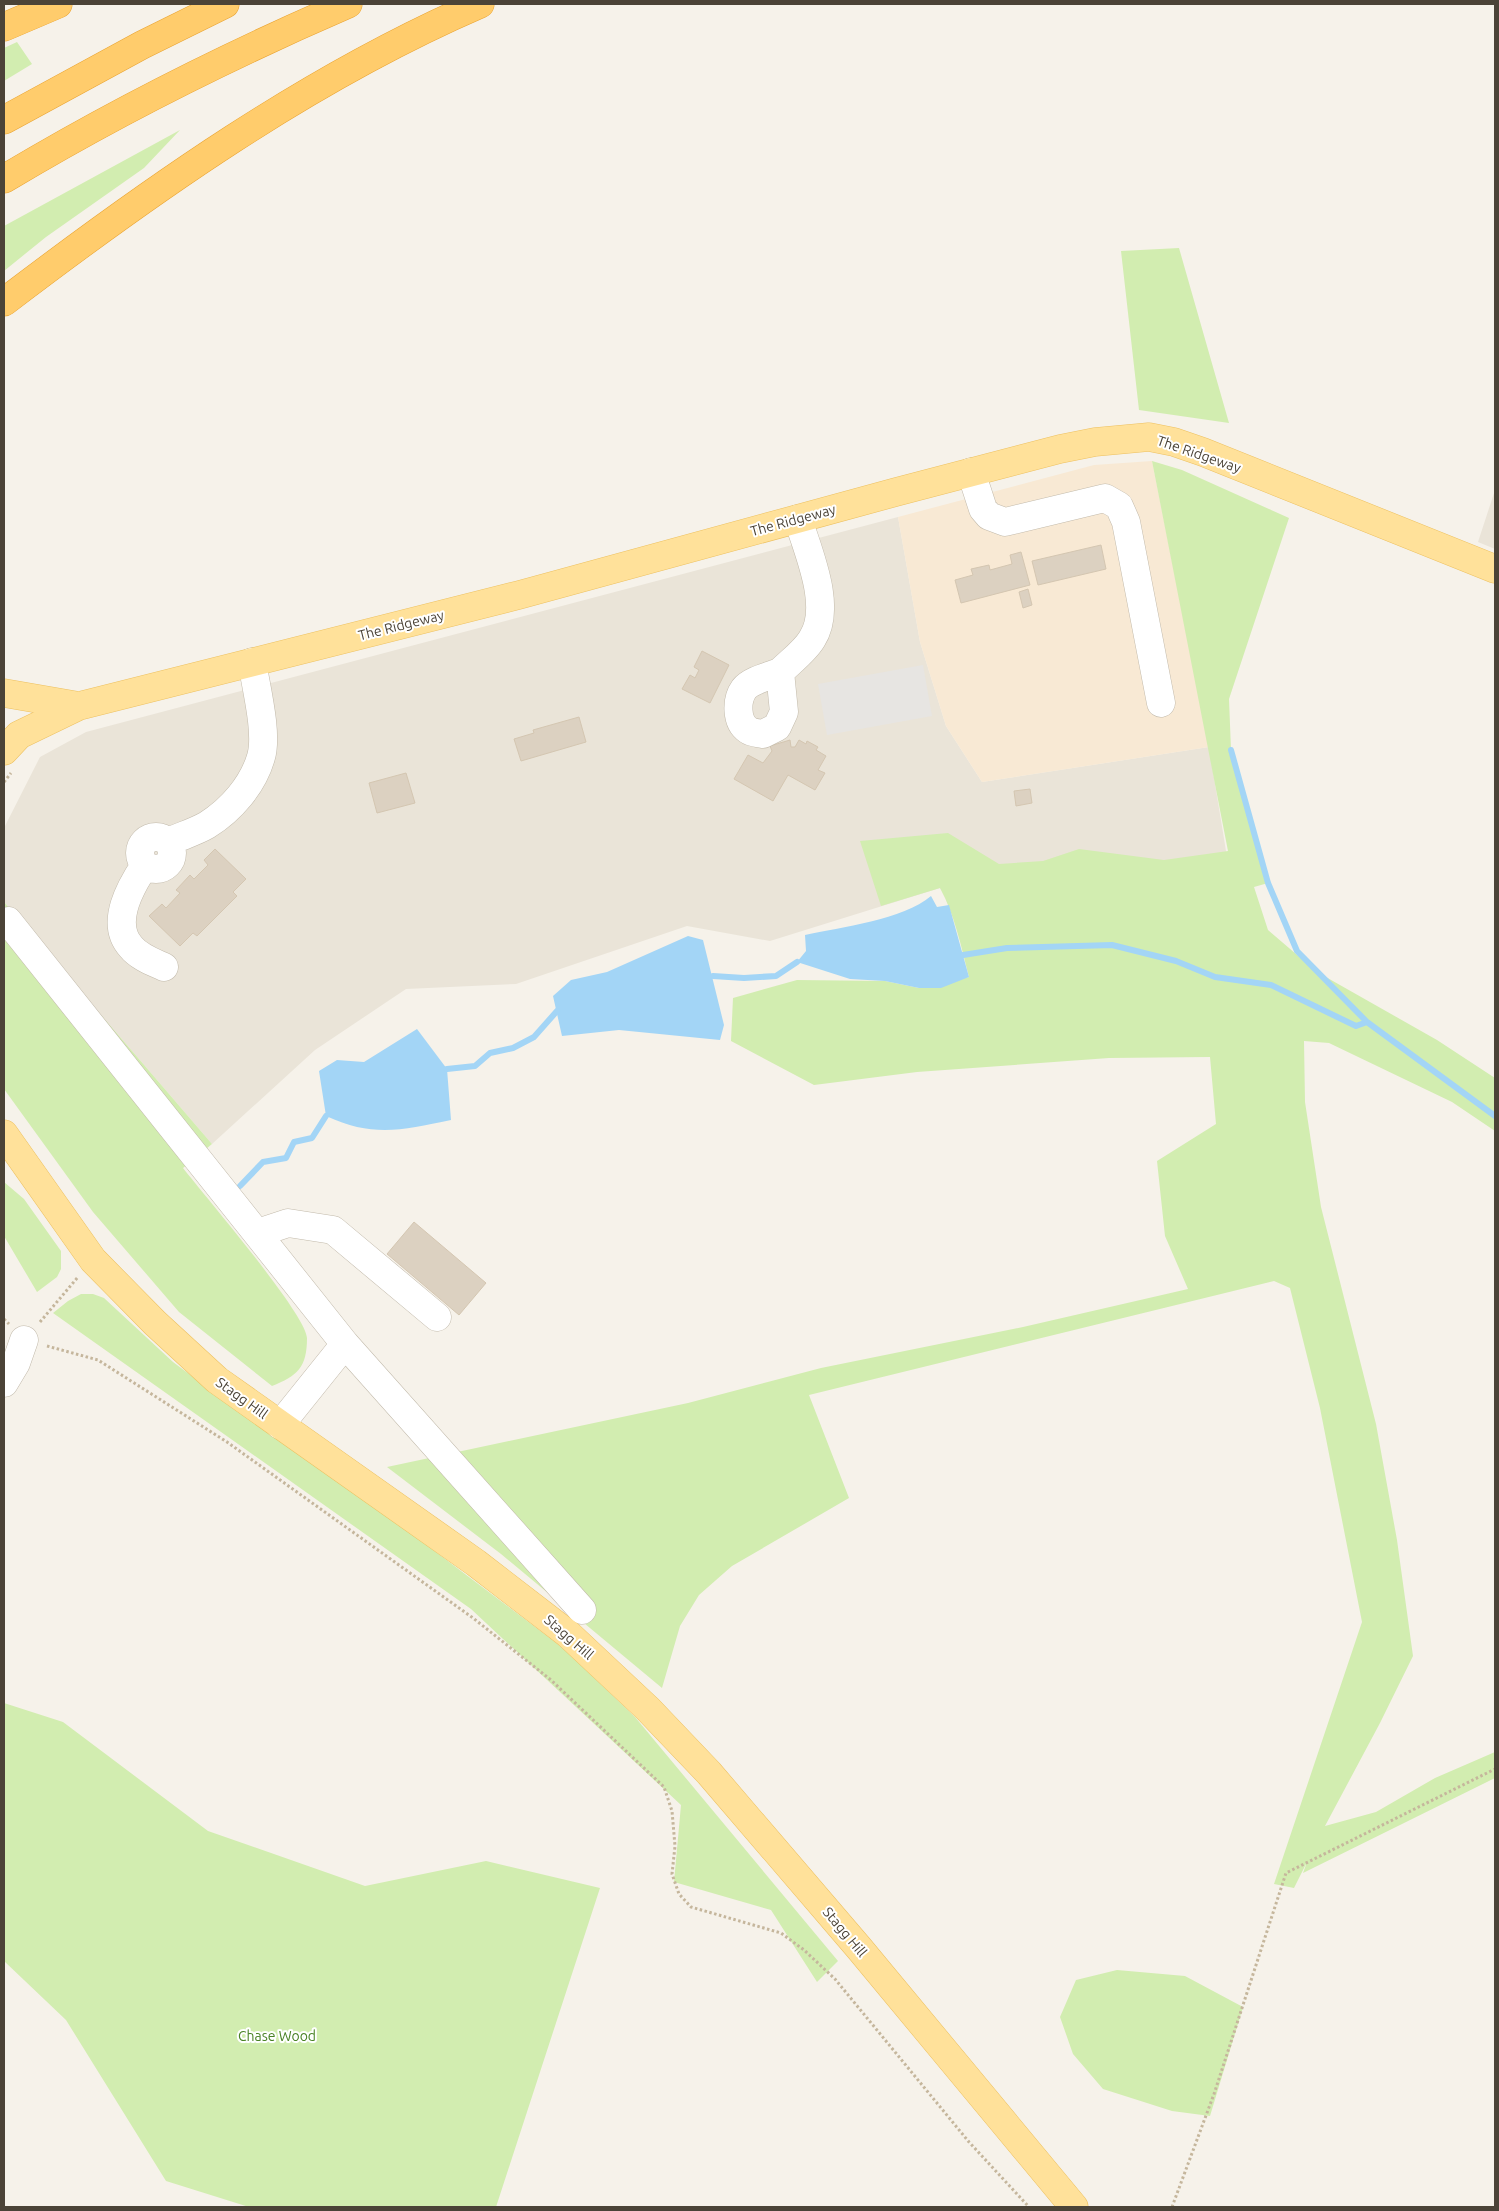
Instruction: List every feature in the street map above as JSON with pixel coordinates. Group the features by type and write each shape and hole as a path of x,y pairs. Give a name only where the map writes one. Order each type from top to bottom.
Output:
{"highway":[{"path":"4,27 58,4"},
{"path":"4,120 142,45 225,4"},
{"path":"4,179 148,98 271,38 348,4"},
{"path":"4,302 91,236 203,157 346,72 480,4"}],"main road":[{"name":"The Ridgeway","path":"4,751 19,735 79,706 520,595 972,472 1095,442 1148,437 1174,442 1495,569"},
{"name":"The Ridgeway","path":"4,693 79,706"},
{"name":"Stagg Hill","path":"4,1134 93,1260 217,1380 476,1563 568,1634 648,1709 709,1773 1074,2207"}],"lane":[{"path":"972,472 983,509 988,516 1005,522 1106,498 1119,506 1126,522 1161,704"},
{"path":"780,672 813,638 821,611 818,585 798,519"},
{"path":"164,967 143,957 130,947 123,930 123,905 130,888 145,865 154,869 168,863 172,852 168,842 207,825 228,810 248,787 262,757 262,726 252,662"},
{"path":"8,921 345,1344 582,1610"},
{"path":"258,1233 288,1223 333,1230 437,1317"},
{"path":"4,1383 16,1363 24,1340"},
{"path":"280,1425 345,1344"}],"path":[{"path":"24,1340 93,1260"},
{"path":"4,1318 24,1340 98,1360 227,1442 473,1618 551,1680 664,1787 673,1820 675,1846 672,1874 679,1894 691,1907 781,1933 804,1950 835,1979 969,2142 1028,2207"},
{"path":"1172,2207 1214,2094 1286,1873 1495,1769"}],"shaded area":[{"path":"1152,461 1209,747 982,782 946,726 920,642 898,517 1094,465"},
{"path":"1495,490 1495,549 1478,542"},
{"path":"898,517 920,642 946,726 982,782 1209,747 1242,949 976,938 940,888 770,941 687,926 516,984 406,989 315,1050 212,1144 4,902 4,828 40,757 86,732"},
{"path":"923,665 932,716 827,735 818,684"}],"green space":[{"path":"17,42 32,64 4,81 4,48"},
{"path":"180,130 144,168 46,237 4,271 4,226"},
{"path":"1179,248 1229,423 1139,410 1121,251"},
{"path":"1152,461 1182,470 1289,518 1229,699 1231,750 1268,883 1254,887 1268,930 1317,972 1437,1040 1495,1078 1495,1131 1452,1102 1329,1043 1304,1041 1305,1102 1321,1207 1376,1424 1397,1540 1413,1656 1325,1826 1376,1812 1435,1778 1495,1752 1495,1778 1303,1873 1307,1862 1294,1888 1274,1884 1362,1622 1320,1408 1290,1288 1274,1281 809,1395 849,1498 732,1566 699,1595 680,1626 662,1688 501,1554 387,1467 688,1403 821,1368 1023,1327 1188,1289 1165,1236 1157,1161 1216,1124 1210,1057 1109,1058 917,1072 814,1085 731,1041 733,998 797,980 885,981 919,988 969,977 954,920 940,888 881,906 860,841 948,833 999,864 1043,861 1079,849 1164,860 1228,851"},
{"path":"4,902 212,1144 183,1168 273,1281 302,1325 307,1338 305,1357 299,1370 288,1378 272,1386 179,1312 93,1212 4,1089"},
{"path":"4,1182 24,1199 61,1251 61,1269 57,1277 37,1292 4,1236"},
{"path":"81,1294 93,1294 104,1298 173,1362 272,1436 375,1506 563,1648 635,1717 838,1961 817,1982 771,1910 674,1882 681,1805 471,1609 53,1313 68,1301"},
{"name":"Chase Wood","path":"4,1703 63,1722 208,1831 365,1886 486,1861 600,1888 496,2207 249,2207 166,2181 66,2020 4,1961"},
{"path":"1117,1970 1185,1976 1243,2007 1210,2116 1172,2111 1103,2089 1073,2054 1060,2017 1076,1980"}],"water":[{"path":"931,896 937,907 949,905 969,977 941,988 919,988 885,981 850,979 797,962 806,951 805,935 888,917 905,911"},
{"path":"688,936 703,940 724,1025 720,1040 619,1030 562,1036 553,996 571,980 607,972"},
{"path":"417,1029 447,1069 451,1120 403,1129 374,1130 343,1123 326,1116 319,1071 337,1060 364,1062"}],"building":[{"path":"1101,545 1106,569 1038,585 1032,561"},
{"path":"1021,552 1030,585 961,603 955,580 973,575 971,569 989,565 990,570 1012,564 1010,555"},
{"path":"1028,589 1032,605 1023,608 1019,592"},
{"path":"702,651 729,665 710,703 682,689 690,675 695,678 699,670 694,667"},
{"path":"579,717 586,742 521,761 514,739 534,733 533,730"},
{"path":"790,740 791,747 795,747 799,740 806,744 807,741 818,747 816,750 826,756 818,770 825,773 815,790 788,775 773,801 734,779 748,755 763,763 772,751 770,746"},
{"path":"406,773 415,803 377,813 369,783"},
{"path":"1030,789 1032,803 1016,806 1014,791"},
{"path":"215,849 246,879 233,892 237,896 197,936 193,933 180,946 149,916 162,904 166,908 180,893 176,890 190,875 194,879 208,865 204,860"},
{"path":"414,1222 486,1283 459,1315 387,1254"}],"waterway":[{"path":"1231,750 1268,883 1297,951 1367,1022 1495,1116"},
{"path":"963,955 1007,948 1112,945 1176,961 1215,977 1271,985 1356,1026 1367,1022"},
{"path":"713,976 744,978 776,976 797,962"},
{"path":"447,1069 475,1066 490,1053 513,1048 534,1037 557,1011"},
{"path":"240,1186 263,1162 286,1158 294,1142 312,1138 326,1116"}]}
